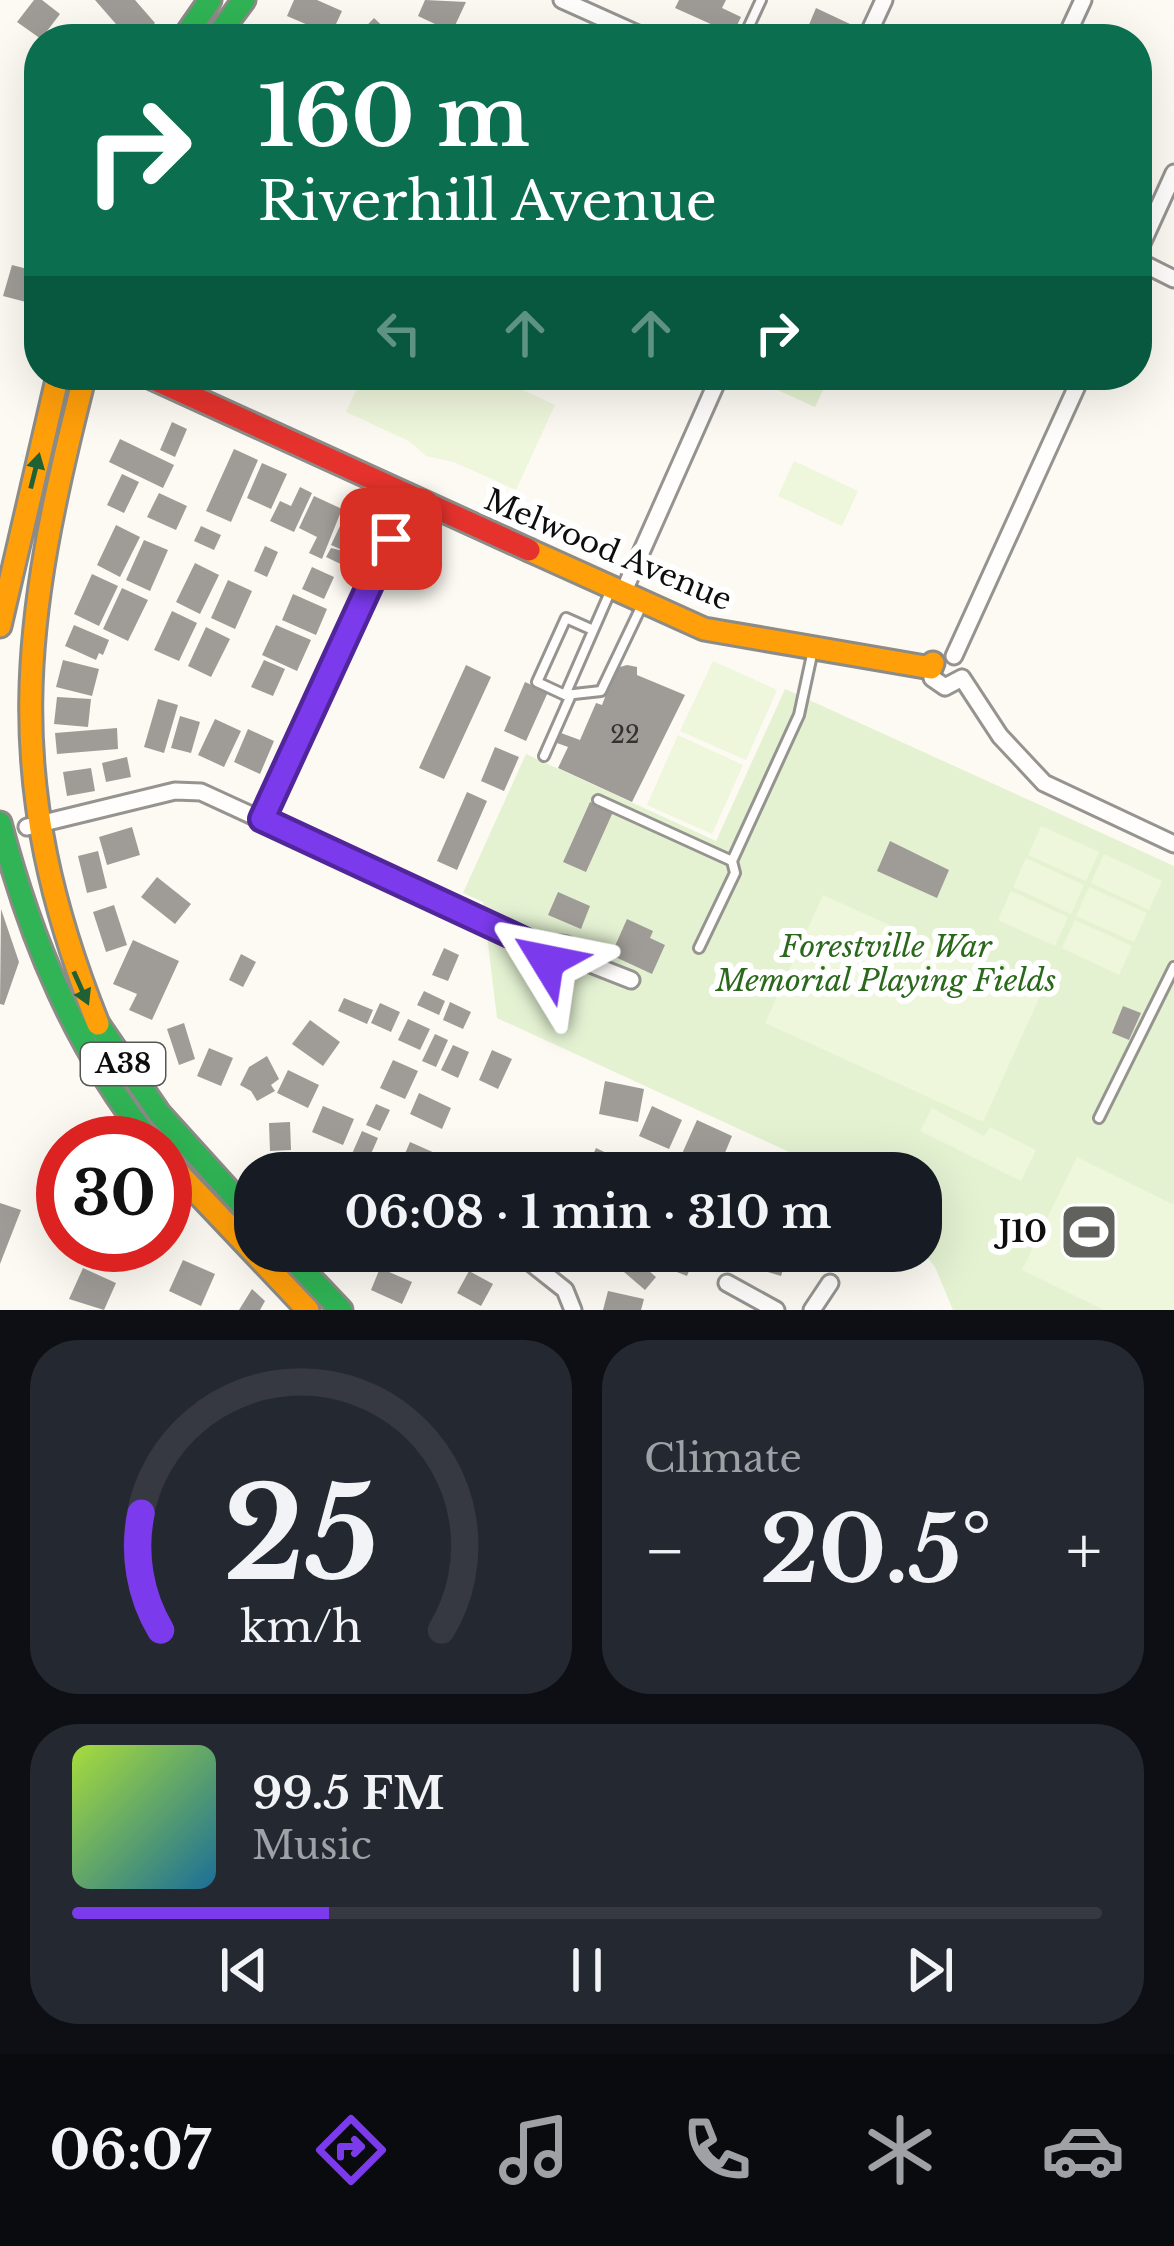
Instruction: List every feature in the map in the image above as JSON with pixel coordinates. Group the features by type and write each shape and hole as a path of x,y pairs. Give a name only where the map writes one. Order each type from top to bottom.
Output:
{"main road":[{"path":"0,626 55,390"},
{"name":"A38","path":"82,390 22,645 17,738 27,827 53,918 86,1001 161,1117 234,1197"},
{"name":"Melwood Avenue","path":"179,390 715,632 939,662"},
{"path":"1,830 27,827"},
{"name":"A38","path":"1,830 22,911 60,1004 134,1116"},
{"path":"192,1188 308,1310"},
{"path":"305,1272 341,1310"}],"street":[{"path":"562,0 616,24"},
{"path":"1152,219 1174,173"},
{"path":"626,594 714,390"},
{"path":"962,678 944,687 932,678 1075,390"},
{"path":"262,819 411,496"},
{"path":"939,662 963,668 962,678 1025,769 1044,783 1174,844"},
{"path":"27,827 187,790 262,819 548,952 564,944 575,958 631,980"},
{"path":"542,1272 565,1290 573,1310"},
{"path":"812,1310 830,1282"},
{"path":"728,1283 776,1310"}],"lane":[{"path":"593,630 566,618 537,682 568,695 601,692 626,594"},
{"path":"544,756 593,630 626,594"},
{"path":"699,948 735,873 732,861 799,715 814,648"},
{"path":"598,800 732,861"},
{"path":"1099,1118 1174,967"}],"green space":[{"path":"356,390 523,390 555,405 516,490 454,462 426,456 409,441 346,412"},
{"path":"777,390 823,390 815,407"},
{"path":"794,461 858,491 842,526 778,496"},
{"path":"713,661 777,690 746,760 680,731"},
{"name":"Forestville War Memorial Playing Fields","path":"785,689 1174,866 1174,1310 953,1310 937,1272 942,1272 942,1152 789,1152 497,1018 483,902 463,893 526,754 716,841"},
{"path":"678,735 743,765 712,834 647,805"},
{"path":"1041,826 1099,852 1086,881 1028,855"},
{"path":"1104,854 1162,881 1149,910 1091,883"},
{"path":"1026,858 1084,885 1071,914 1013,887"},
{"path":"1089,887 1147,913 1134,942 1076,916"},
{"path":"1011,891 1068,917 1055,946 998,920"},
{"path":"823,895 1041,994 983,1122 765,1023"},
{"path":"1075,920 1132,946 1119,975 1062,948"},
{"path":"932,1108 984,1136 990,1127 1036,1150 1021,1181 920,1131"},
{"path":"1077,1157 1174,1205 1174,1310 1104,1310 1022,1270"}],"building":[{"path":"34,0 42,0 60,14 52,24 24,27 17,22"},
{"path":"95,0 135,0 155,23 154,24 116,24"},
{"path":"294,0 317,0 342,11 336,24 306,24 287,16"},
{"path":"425,0 466,2 456,24 435,24 418,16"},
{"path":"679,0 726,0 722,8 741,17 738,24 711,24 675,8"},
{"path":"816,8 850,24 809,24"},
{"path":"12,265 24,268 24,301 3,296"},
{"path":"172,422 187,429 175,457 160,450"},
{"path":"120,439 174,465 163,488 109,462"},
{"path":"234,449 258,460 231,522 206,511"},
{"path":"262,463 287,474 271,509 247,498"},
{"path":"122,474 139,482 124,513 107,505"},
{"path":"300,487 312,493 294,532 270,521 280,501 291,506"},
{"path":"159,493 187,506 176,530 147,517"},
{"path":"314,496 342,509 322,559 309,553 317,537 299,528"},
{"path":"348,509 359,514 355,523 365,527 355,549 343,543 340,549 331,545"},
{"path":"116,525 140,537 120,577 97,565"},
{"path":"201,526 221,535 214,550 194,541"},
{"path":"144,540 168,550 150,591 126,580"},
{"path":"265,546 278,552 267,577 254,571"},
{"path":"331,548 355,554 349,568 326,557"},
{"path":"195,563 219,575 200,614 176,602"},
{"path":"312,567 334,577 324,599 302,589"},
{"path":"92,574 118,586 99,626 74,614"},
{"path":"228,580 252,591 235,629 211,618"},
{"path":"122,588 148,600 128,641 103,629"},
{"path":"293,594 327,609 316,635 282,620"},
{"path":"172,611 197,623 179,661 154,650"},
{"path":"74,625 109,640 103,655 99,653 96,660 65,646"},
{"path":"276,625 311,640 297,671 262,655"},
{"path":"206,627 230,639 211,677 188,666"},
{"path":"63,660 99,669 92,696 56,687"},
{"path":"264,660 285,669 273,696 251,687"},
{"path":"466,665 491,677 444,779 419,768"},
{"path":"637,667 637,675 685,695 632,802 558,768 568,747 557,743 561,733 580,740 596,703 602,705 616,668"},
{"path":"525,682 548,692 526,741 504,731"},
{"path":"57,697 91,699 88,727 54,724"},
{"path":"158,699 178,705 164,753 144,747"},
{"path":"180,716 200,722 191,753 171,748"},
{"path":"215,719 241,731 224,767 198,755"},
{"path":"117,728 118,749 57,754 55,733"},
{"path":"248,729 274,741 260,774 234,762"},
{"path":"495,747 519,757 504,791 481,781"},
{"path":"127,757 131,777 106,782 102,763"},
{"path":"91,768 95,791 67,796 63,772"},
{"path":"467,792 487,801 457,870 437,861"},
{"path":"590,802 613,812 586,872 563,862"},
{"path":"132,827 140,855 107,865 99,837"},
{"path":"890,841 949,870 937,898 877,871"},
{"path":"98,851 107,888 87,893 78,856"},
{"path":"157,877 191,904 175,924 141,897"},
{"path":"558,892 590,906 581,929 548,915"},
{"path":"114,905 127,945 106,952 93,912"},
{"path":"1,909 19,962 4,1005 0,1004"},
{"path":"627,919 653,931 650,938 665,945 652,974 611,955"},
{"path":"133,940 179,961 152,1020 129,1010 137,994 113,984"},
{"path":"444,948 459,955 448,981 432,975"},
{"path":"241,954 256,962 243,987 229,980"},
{"path":"424,991 445,1001 439,1015 417,1005"},
{"path":"344,998 373,1010 367,1024 338,1011"},
{"path":"450,1002 471,1012 463,1029 443,1020"},
{"path":"380,1003 400,1012 391,1032 371,1023"},
{"path":"1123,1006 1141,1013 1129,1040 1112,1033"},
{"path":"408,1019 430,1029 420,1050 398,1040"},
{"path":"310,1020 340,1042 323,1066 292,1044"},
{"path":"184,1023 195,1059 179,1065 167,1029"},
{"path":"435,1034 448,1040 436,1067 422,1061"},
{"path":"453,1045 469,1052 458,1078 441,1070"},
{"path":"209,1048 233,1058 221,1086 197,1076"},
{"path":"492,1050 512,1059 498,1089 479,1080"},
{"path":"267,1056 279,1079 271,1085 275,1091 257,1101 240,1085 249,1067"},
{"path":"393,1060 418,1071 405,1099 380,1088"},
{"path":"288,1070 319,1085 308,1108 277,1093"},
{"path":"605,1081 644,1089 638,1122 599,1114"},
{"path":"419,1093 451,1108 442,1129 410,1114"},
{"path":"376,1104 390,1110 380,1131 366,1125"},
{"path":"323,1106 354,1119 343,1145 312,1132"},
{"path":"652,1106 682,1120 669,1149 639,1136"},
{"path":"697,1120 732,1136 725,1152 683,1152"},
{"path":"290,1122 291,1150 270,1151 269,1123"},
{"path":"362,1131 378,1138 372,1152 353,1152"},
{"path":"410,1142 433,1152 406,1152"},
{"path":"0,1203 21,1210 0,1264"},
{"path":"192,1264 215,1274 201,1306 169,1291 178,1272 192,1272"},
{"path":"81,1272 116,1283 104,1310 69,1299"},
{"path":"378,1272 412,1282 402,1304 371,1290"},
{"path":"468,1272 493,1284 481,1306 457,1293"},
{"path":"624,1272 650,1272 656,1277 645,1290"},
{"path":"252,1289 265,1301 260,1310 239,1310"},
{"path":"608,1291 644,1299 641,1310 603,1310"}],"traffic: fast":[{"path":"193,24 210,0"},
{"path":"226,24 244,0"},
{"path":"0,823 41,951 78,1031 131,1116"},
{"path":"98,1024 159,1113 234,1196"},
{"path":"305,1272 341,1310"}],"traffic: slow":[{"path":"0,626 55,390"},
{"path":"81,390 46,547 31,701 34,777 46,854 67,936 98,1024"},
{"path":"529,550 704,629 931,668 933,663"},
{"path":"192,1188 308,1310"}],"traffic: jam":[{"path":"178,390 529,550"}],"place":[{"name":"J10","path":"1089,1232"}],"route":[{"path":"391,539 262,819 548,952 547,961"}]}
